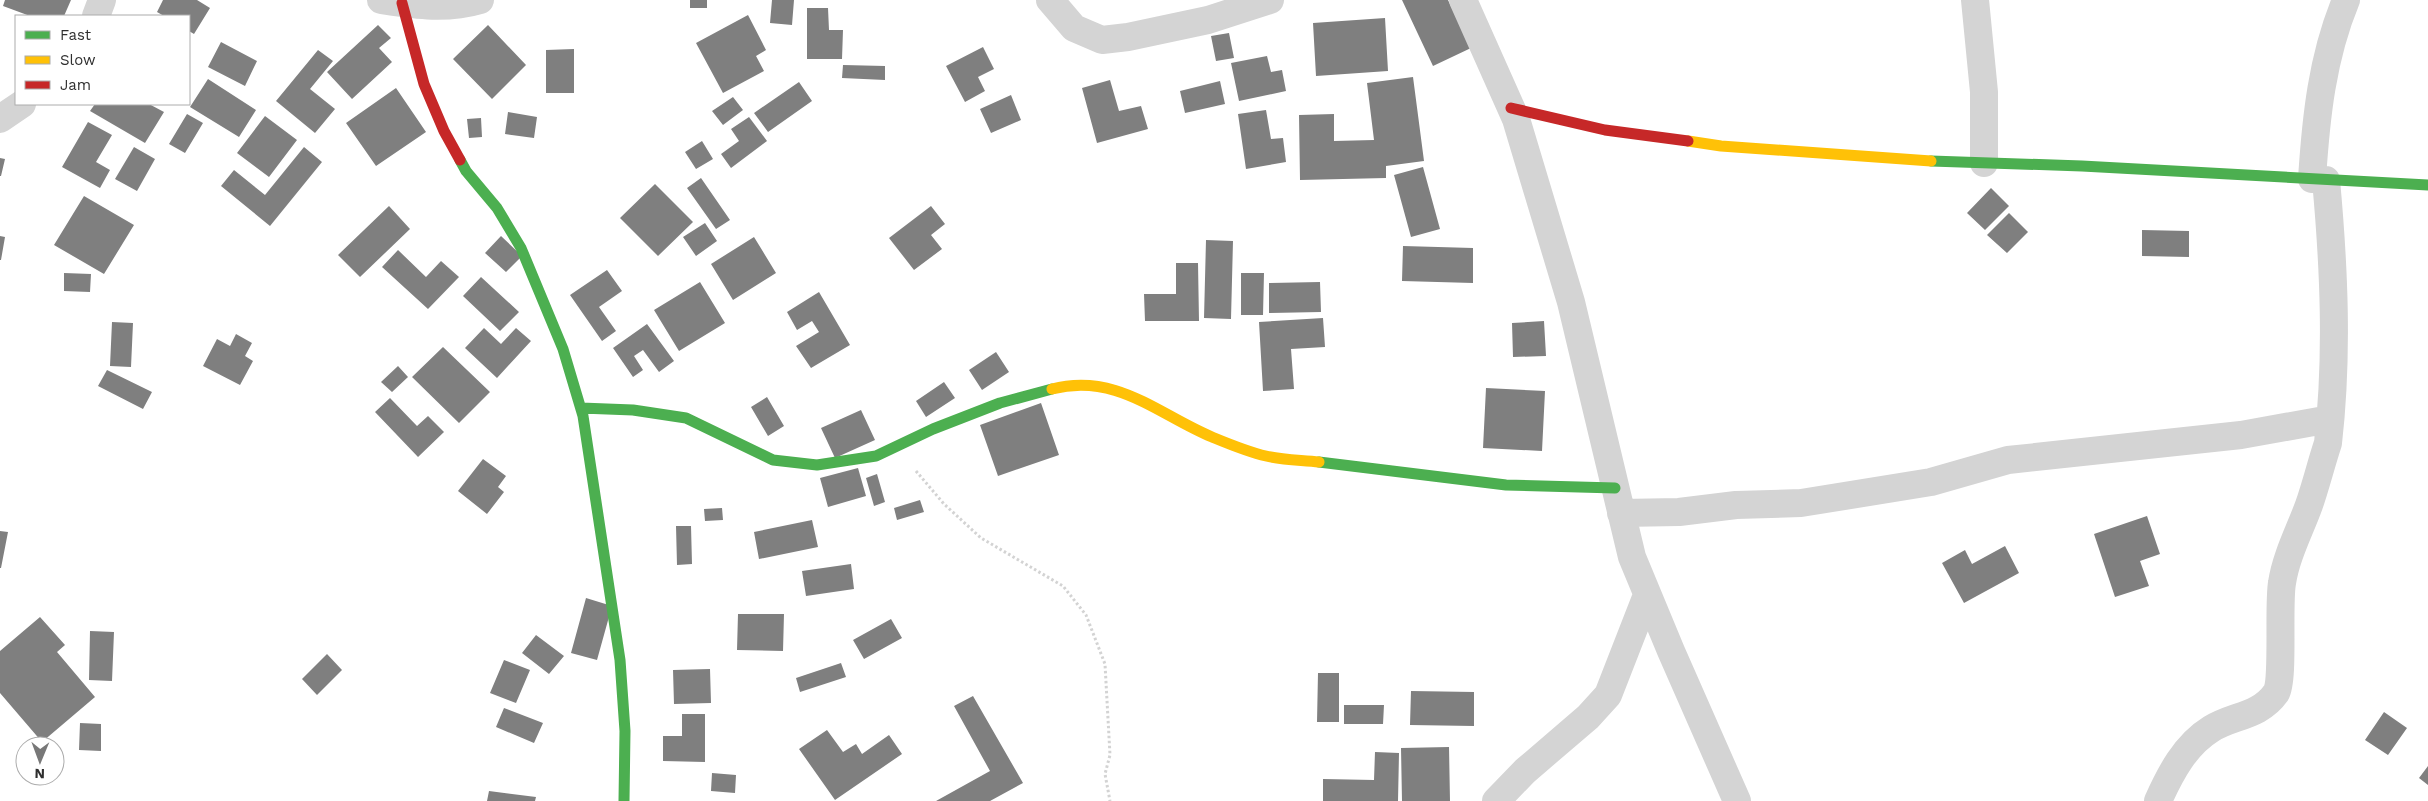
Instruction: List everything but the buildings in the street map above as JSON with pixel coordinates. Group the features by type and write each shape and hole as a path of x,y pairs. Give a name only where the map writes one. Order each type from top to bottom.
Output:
{"street":[{"path":"96,15 102,0"},
{"path":"480,0 464,5 430,7 392,2 444,131 466,171 497,208 522,248 563,349 581,408 603,536 620,660 625,731 624,801"},
{"path":"1050,0 1074,28 1102,40 1128,37 1208,20 1270,0"},
{"path":"1463,0 1511,108 1570,302 1632,557 1737,801"},
{"path":"1975,0 1984,92 1984,164"},
{"path":"2158,801 2168,778 2188,749 2210,729 2228,720 2247,716 2265,704 2277,691 2282,584 2325,452 2330,419 2333,387 2331,227 2319,179 2316,117 2324,68 2335,25 2346,0"},
{"path":"0,118 20,105"},
{"path":"1511,108 1606,130 1721,146 1867,158 1984,164 2082,166 2428,185"},
{"path":"581,408 633,410 686,418 733,439 773,460 817,465 876,456 1000,402 1060,387 1100,387 1141,399 1211,437 1266,456 1618,500 1679,512 1736,505 1801,503 1931,482 2008,460 2241,435 2330,419"},
{"path":"1496,801 1525,771 1588,718 1608,695 1647,595"}],"path":[{"path":"896,447 944,504 980,538 1063,586 1086,615 1095,633 1105,664 1110,755 1105,774 1110,801"}],"traffic: fast":[{"path":"460,160 466,171 497,208 521,248 563,349 583,416 620,660 625,731 624,801"},
{"path":"1931,161 2082,166 2428,185"},
{"path":"581,408 633,410 686,418 773,460 817,465 876,456 933,429 1000,403 1052,389"},
{"path":"1319,462 1506,485 1615,488"}],"traffic: slow":[{"path":"1688,141 1721,146 1931,161"},
{"path":"1052,389 1075,385 1097,386 1117,391 1136,398 1212,437 1245,450 1272,457 1319,462"}],"traffic: jam":[{"path":"402,3 424,84 444,131 460,160"},
{"path":"1511,108 1605,130 1688,141"}]}
